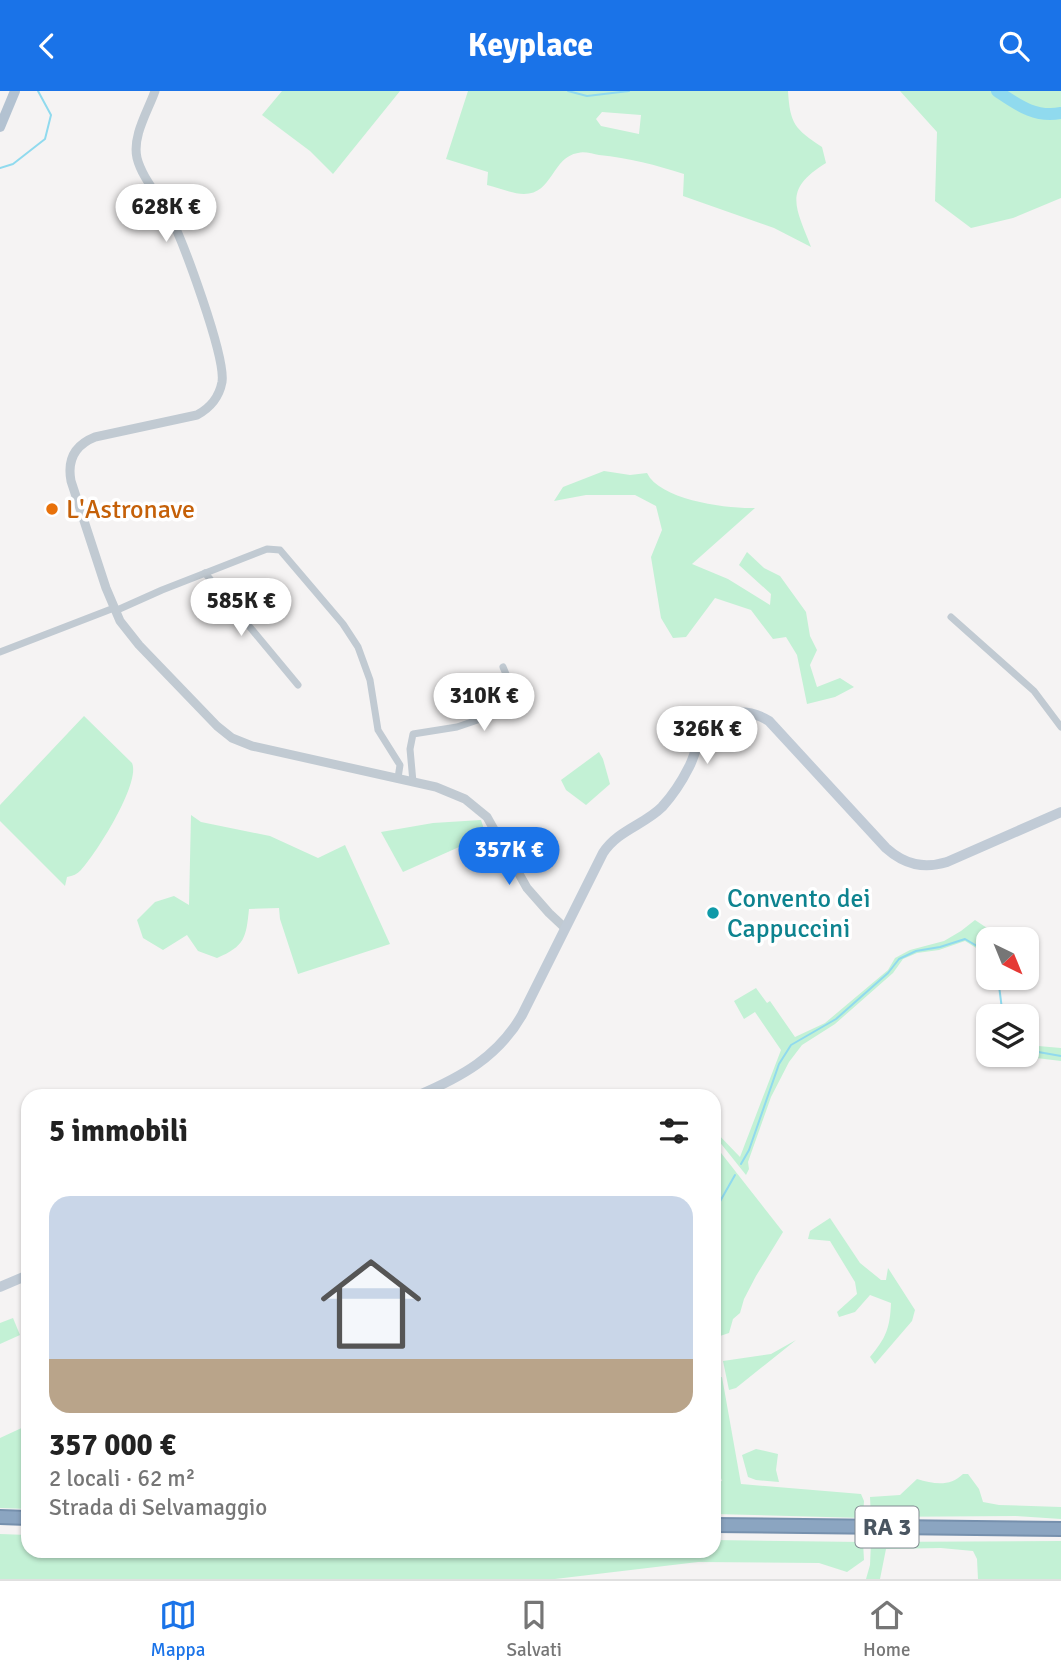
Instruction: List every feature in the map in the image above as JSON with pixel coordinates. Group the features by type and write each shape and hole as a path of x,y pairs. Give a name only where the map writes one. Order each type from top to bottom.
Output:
{"highway":[{"path":"0,1517 21,1518"},
{"name":"RA 3","path":"721,1525 1061,1529"},
{"path":"0,1526 21,1526"},
{"name":"RA 3","path":"721,1533 1061,1537"}],"main road":[{"path":"0,127 15,91"},
{"path":"445,1089 484,1061 509,1035 522,1015 609,844 665,803 690,765 704,729 716,718 729,713 756,714 776,726 886,848 910,864 930,866 947,862 1061,812"},
{"path":"0,1287 21,1278"}],"street":[{"path":"155,91 137,141 137,158 175,227 218,348 222,378 216,399 197,415 95,437 82,444 72,457 69,469 71,481 115,610 139,645 229,736 258,748 451,792 482,811 527,888 565,928"},
{"path":"0,652 115,610 267,549 276,548 284,553 343,624 358,647 370,680 378,730 399,764 398,779"},
{"path":"205,573 298,685"},
{"path":"951,617 1034,691 1061,727"},
{"path":"413,782 410,749 413,734 457,727 501,712 513,704 514,695 503,667"}],"green space":[{"path":"282,91 400,91 333,174 310,151 262,115"},
{"path":"468,91 788,91 790,111 796,125 822,147 826,163 803,182 796,200 811,247 774,228 683,196 684,174 642,162 578,153 563,161 541,188 524,194 487,185 488,172 446,159","holes":["602,112 641,115 639,134 601,126 596,119"]},
{"path":"900,91 1061,91 1061,198 1013,218 971,228 935,201 937,132"},
{"path":"604,471 630,475 647,473 665,490 695,501 728,507 755,508 692,564 728,579 770,605 771,594 739,565 747,552 764,568 780,576 806,612 810,636 817,650 810,665 817,687 840,678 854,687 835,697 807,704 797,655 786,637 773,639 751,610 715,598 686,637 673,638 661,618 651,557 662,530 656,506 635,495 586,495 554,501 563,487"},
{"path":"84,716 132,763 133,773 116,818 81,870 67,877 65,886 0,821 0,805"},
{"path":"599,752 610,784 586,805 566,790 561,780"},
{"path":"191,815 201,822 270,836 318,858 345,845 390,944 298,974 279,908 249,909 247,927 239,945 217,958 198,951 187,935 163,950 143,938 137,920 155,902 174,896 189,905"},
{"path":"481,820 486,835 403,872 381,832 433,823"},
{"path":"975,920 986,927 976,927 976,948 965,941 903,959 893,973 835,1024 802,1045 789,1062 771,1097 746,1175 721,1144 721,1137 740,1157 781,1050 755,1012 744,1019 734,1001 756,988 767,1003 770,1001 795,1037 825,1023 888,970 895,958 910,950 944,941"},
{"path":"1039,1046 1061,1048 1061,1061 1039,1058"},
{"path":"721,1153 783,1232 756,1276 740,1313 733,1319 729,1333 721,1336"},
{"path":"830,1218 860,1263 881,1280 886,1280 888,1268 915,1310 912,1321 875,1364 870,1357 886,1332 891,1303 870,1295 855,1312 839,1317 837,1312 857,1294 855,1282 830,1241 808,1239 810,1231"},
{"path":"13,1318 20,1335 0,1344 0,1323"},
{"path":"796,1340 736,1388 729,1390 723,1361 771,1354"},
{"path":"721,1377 741,1484 861,1494 864,1501 863,1518 721,1514"},
{"path":"21,1428 21,1509 0,1508 0,1438"},
{"path":"756,1449 778,1454 776,1470 779,1482 748,1477 742,1455"},
{"path":"963,1474 968,1474 979,1489 983,1502 1061,1507 1061,1519 1016,1516 871,1517 870,1497 900,1495 917,1479 942,1483 953,1481"},
{"path":"0,1534 21,1535 21,1558 721,1558 721,1540 863,1542 864,1560 847,1572 819,1563 698,1562 555,1579 0,1579"},
{"path":"1061,1541 1061,1579 978,1579 977,1559 973,1551 941,1548 886,1549 880,1579 866,1579 871,1542"}],"waterway":[{"path":"0,168 13,164 45,139 51,115 38,91"},
{"path":"568,91 587,96 629,91"},
{"path":"997,91 1035,112 1061,113"},
{"path":"741,1164 749,1150 779,1064 791,1045 836,1019 888,973 899,959 916,951 965,939 976,945"},
{"path":"1000,991 1001,1004"},
{"path":"1039,1052 1061,1056"},
{"path":"721,1200 735,1175"}],"place":[{"name":"L'Astronave","path":"52,509"},
{"name":"Convento dei Cappuccini","path":"713,913"}]}
